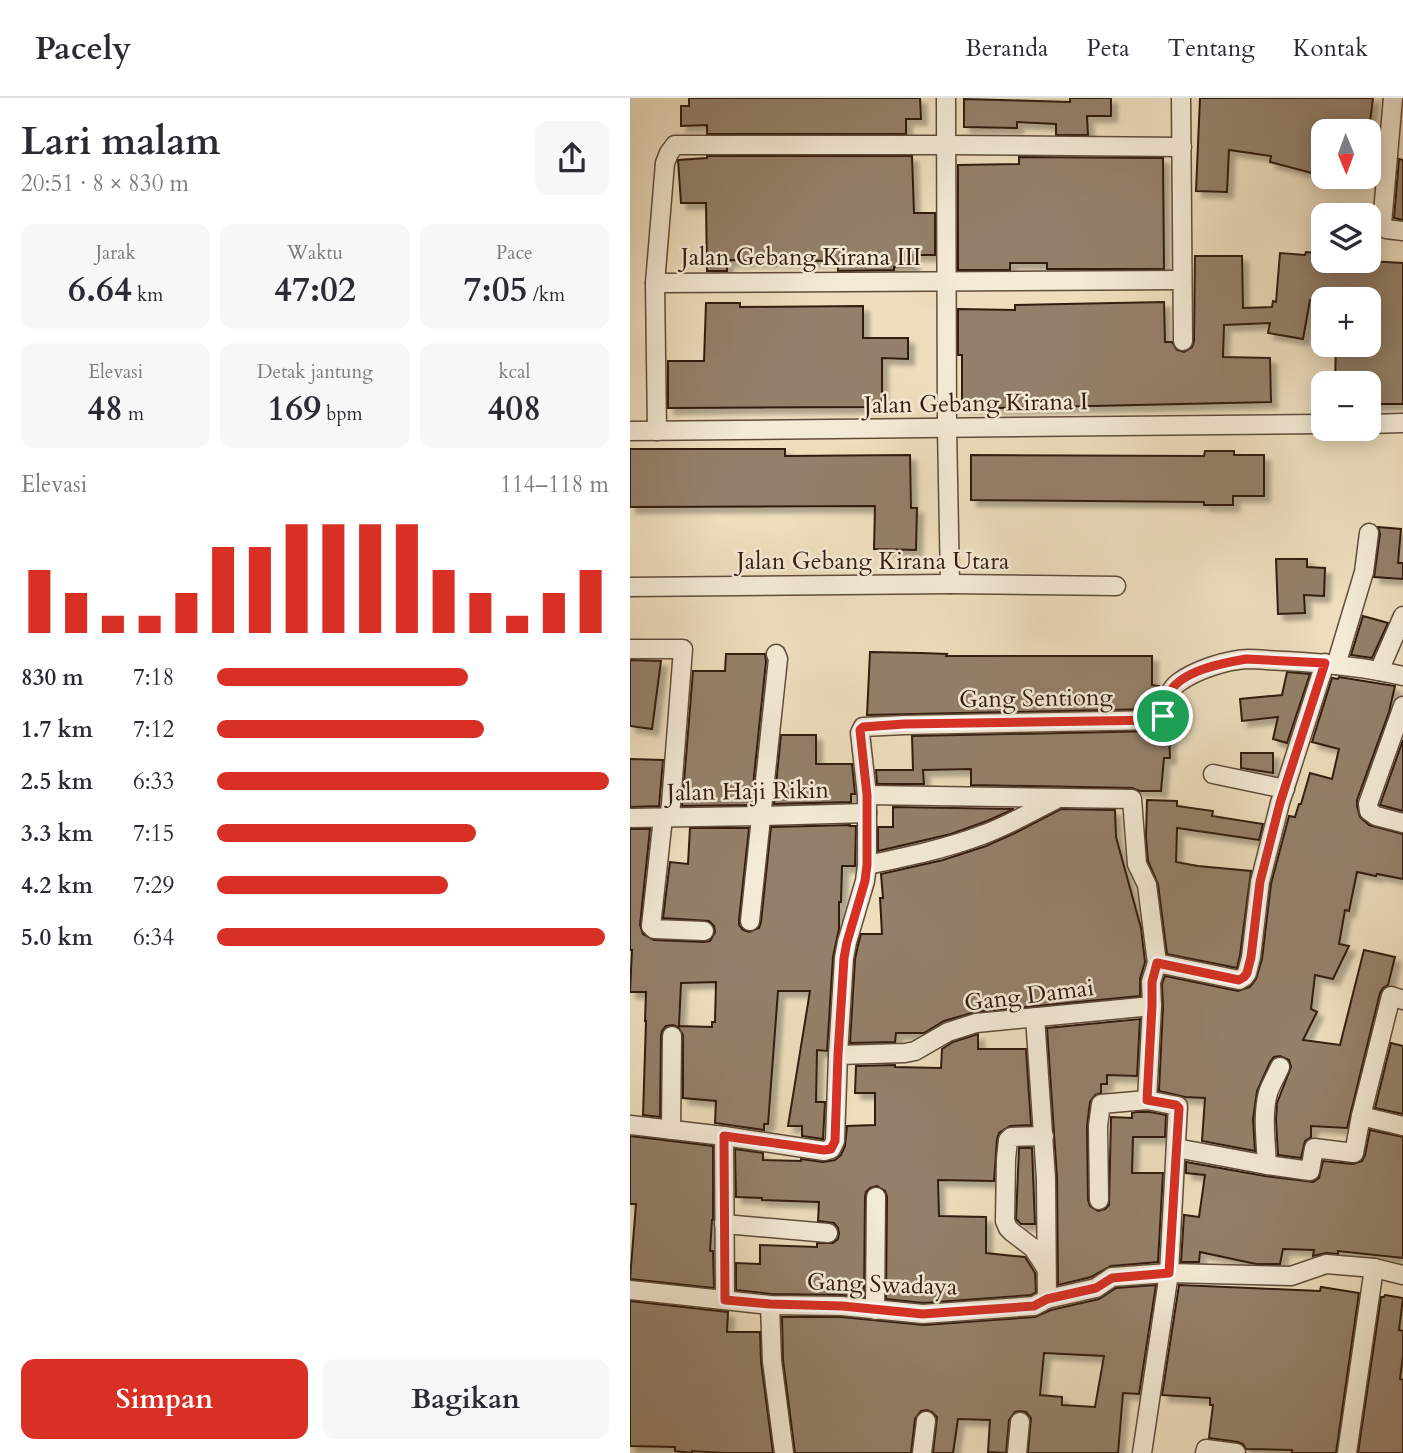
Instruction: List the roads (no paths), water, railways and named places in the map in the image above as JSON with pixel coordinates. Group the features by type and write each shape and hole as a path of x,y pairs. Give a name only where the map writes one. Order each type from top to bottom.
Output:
{"street":[{"path":"947,98 950,584"},
{"path":"1181,98 1183,341"},
{"path":"1393,98 1382,225 1387,229 1403,231"},
{"path":"657,431 656,283 665,163 668,153 675,145 1182,147"},
{"name":"Jalan Gebang Kirana III","path":"656,283 1182,280"},
{"path":"1381,424 1403,423"},
{"name":"Jalan Gebang Kirana I","path":"630,431 1311,424"},
{"path":"1147,1100 1152,982 1157,963 1239,980 1244,977 1251,957 1260,882 1285,789 1364,572 1369,533"},
{"name":"Jalan Gebang Kirana Utara","path":"630,587 950,584 1116,586"},
{"path":"1379,671 1403,615"},
{"path":"630,649 683,649 666,818 651,926 654,929 704,931"},
{"path":"750,922 778,659 776,654"},
{"name":"Gang Sentiong","path":"838,1055 844,958 867,865 867,804 860,733 863,727 1159,720 1163,716 1172,688 1195,672 1246,659 1330,664 1403,676"},
{"path":"1403,706 1368,804 1369,811 1376,816 1403,822"},
{"path":"1213,774 1285,789"},
{"path":"867,865 931,852 963,842 1058,799"},
{"name":"Jalan Haji Rikin","path":"630,818 760,817 867,804 1132,799 1137,864 1147,884 1157,963"},
{"path":"1176,1148 1267,1166 1310,1171 1314,1148 1354,1153 1391,996 1403,1000"},
{"name":"Gang Damai","path":"838,1055 915,1051 948,1032 976,1023 1152,1006"},
{"path":"1035,1017 1044,1136 1047,1299"},
{"path":"671,1130 673,1036"},
{"path":"630,1125 831,1149 835,1141 838,1055"},
{"path":"1267,1166 1267,1096 1280,1068"},
{"path":"1099,1200 1098,1126 1101,1104 1147,1100 1178,1106 1169,1273 1142,1453"},
{"path":"1361,1116 1403,1126"},
{"path":"724,1136 725,1300"},
{"path":"1044,1136 1011,1137 1008,1140 1004,1210 1008,1228 1033,1248 1047,1269"},
{"path":"875,1310 876,1197"},
{"path":"724,1224 828,1233"},
{"name":"Gang Swadaya","path":"630,1290 770,1304 842,1306 923,1314 1034,1306 1047,1299 1096,1288 1112,1278 1169,1273 1291,1276 1326,1264 1374,1268 1403,1275"},
{"path":"1347,1453 1374,1268"},
{"path":"770,1304 772,1361 784,1453"},
{"path":"922,1453 926,1421"},
{"path":"1017,1453 1020,1422"},
{"path":"1205,1453 1206,1449 1236,1453"}]}
